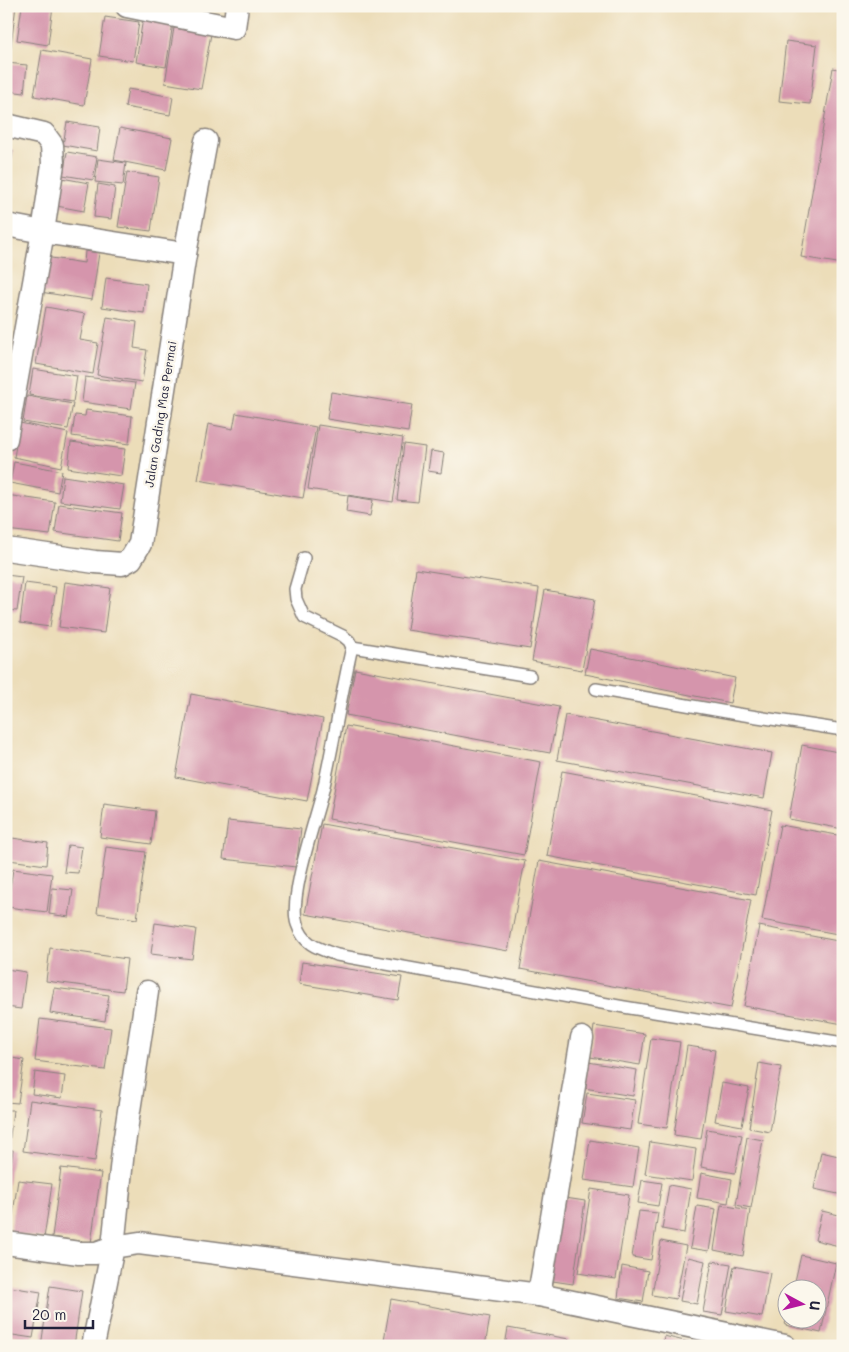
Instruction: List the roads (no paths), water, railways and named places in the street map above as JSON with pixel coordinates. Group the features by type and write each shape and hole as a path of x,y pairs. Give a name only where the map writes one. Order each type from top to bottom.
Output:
{"street":[{"path":"128,6 234,28 237,6"},
{"path":"6,125 44,134 52,145 53,164 43,232 10,398 6,440"},
{"name":"Jalan Gading Mas Permai","path":"6,549 122,564 130,559 140,544 185,254 206,141"},
{"path":"6,225 185,254"},
{"path":"93,1346 113,1247 123,1150 147,992"},
{"path":"538,1295 582,1038"},
{"path":"6,1243 79,1253 96,1253 113,1247 140,1243 538,1295 785,1346"}],"lane":[{"path":"304,558 295,589 296,599 304,617 343,636 352,647 323,789 295,897 297,923 304,939 315,947 337,955 624,1007 843,1043"},
{"path":"352,647 530,676"},
{"path":"596,689 843,730"}]}
